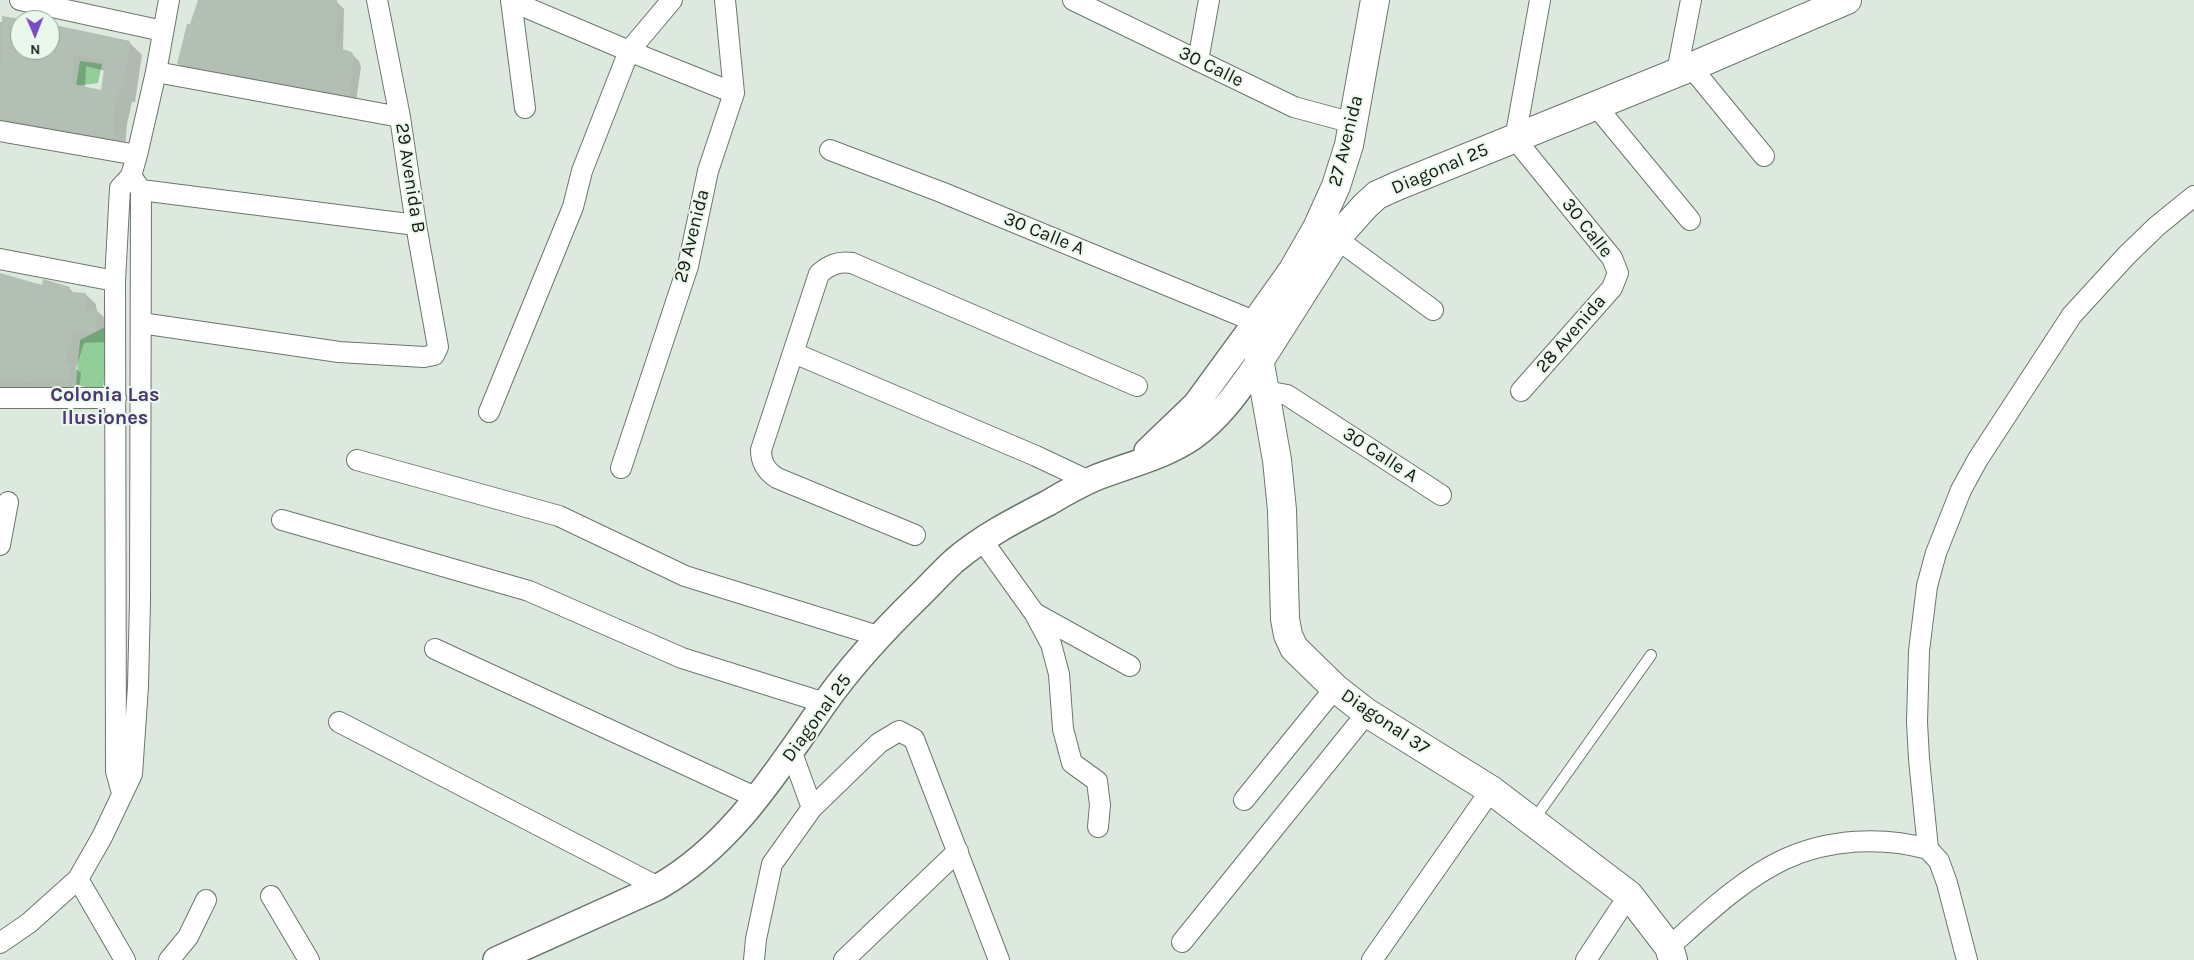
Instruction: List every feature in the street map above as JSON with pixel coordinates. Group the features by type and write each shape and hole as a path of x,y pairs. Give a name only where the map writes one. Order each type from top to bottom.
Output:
{"main road":[{"name":"27 Avenida","path":"1256,322 1293,270 1317,228 1344,166 1375,0"},
{"name":"Diagonal 25","path":"1260,360 1337,238 1377,195 1684,70 1845,0"},
{"path":"1336,186 1365,206"},
{"name":"Diagonal 37","path":"1256,322 1260,360 1277,460 1282,510 1286,627 1294,648 1335,688 1367,714 1491,790 1629,895 1671,954"}],"street":[{"path":"20,0 163,31"},
{"path":"0,944 29,923 78,879 102,837 132,774 138,686 141,323 136,183 137,155 156,72 169,0"},
{"name":"29 Avenida B","path":"141,323 339,352 424,357 434,355 438,347 416,225 400,117 377,0"},
{"path":"511,0 629,52 734,93"},
{"path":"511,0 525,108"},
{"path":"489,412 573,207 582,171 629,52 672,0"},
{"name":"29 Avenida","path":"621,468 688,266 708,171 734,93 725,0"},
{"name":"30 Calle","path":"1073,0 1294,107 1353,123"},
{"path":"1198,61 1209,0"},
{"path":"1515,139 1540,0"},
{"path":"1691,0 1684,70 1764,156"},
{"path":"156,72 400,117"},
{"path":"1596,106 1690,220"},
{"path":"0,132 137,155"},
{"name":"30 Calle","path":"1515,139 1612,258 1618,273"},
{"name":"30 Calle A","path":"830,150 942,192 1256,322"},
{"path":"122,794 116,771 115,281 120,188 136,183 416,225"},
{"path":"1928,849 1919,759 1919,651 1927,586 1947,522 1978,459 2072,315 2127,254 2194,196"},
{"path":"1337,238 1433,310"},
{"path":"0,260 115,281"},
{"path":"915,535 777,478 762,463 761,450 819,274 831,265 845,262 852,263 1137,386"},
{"name":"28 Avenida","path":"1521,391 1612,288 1618,273"},
{"name":"Diagonal 25","path":"1131,464 1176,426 1196,404 1256,322"},
{"path":"794,353 1036,456 1089,481"},
{"name":"Diagonal 25","path":"496,960 658,887 680,874 710,850 757,798 792,753 825,703 878,636 953,562 982,540 1089,481 1172,449 1209,425 1234,397 1260,360"},
{"name":"30 Calle A","path":"1266,391 1287,396 1441,495"},
{"path":"0,398 116,398"},
{"path":"357,460 559,516 685,576 878,636"},
{"path":"0,545 8,502"},
{"path":"282,520 529,591 682,658 825,703"},
{"path":"982,540 1036,614 1051,644 1059,674 1063,729 1072,763 1097,781 1100,805 1098,827"},
{"path":"1036,614 1130,666"},
{"path":"435,649 757,798"},
{"path":"1244,800 1335,688"},
{"path":"1182,942 1367,714"},
{"path":"339,722 658,887"},
{"path":"754,960 756,939 772,864 812,808 879,743 899,731 914,739 999,960"},
{"path":"792,753 812,808"},
{"path":"1372,960 1491,790"},
{"path":"1671,954 1702,918 1749,881 1785,859 1822,847 1866,841 1904,842 1928,849 1939,862 1947,883 1967,960"},
{"path":"844,960 958,851"},
{"path":"78,879 125,960"},
{"path":"1586,960 1629,895"},
{"path":"271,896 309,960"},
{"path":"169,960 188,937 206,900"}],"lane":[{"path":"1533,821 1651,655"}],"green space":[{"path":"80,61 102,64 98,83 76,86"},
{"path":"115,322 102,392 76,384 80,340"}],"building":[{"path":"198,0 337,0 336,47 352,52 354,59 349,96 177,64 187,24 190,24"},
{"path":"2,16 10,17 10,60 60,60 60,26 130,41 122,90 119,90 114,111 113,139 0,118","holes":["74,54 105,62 101,90 72,84"]},
{"path":"0,273 42,285 43,279 70,287 69,292 86,293 86,312 97,308 96,332 73,333 65,362 71,362 69,380 33,379 32,382 0,379"}],"district":[{"name":"Colonia Las Ilusiones","path":"105,406"}]}
